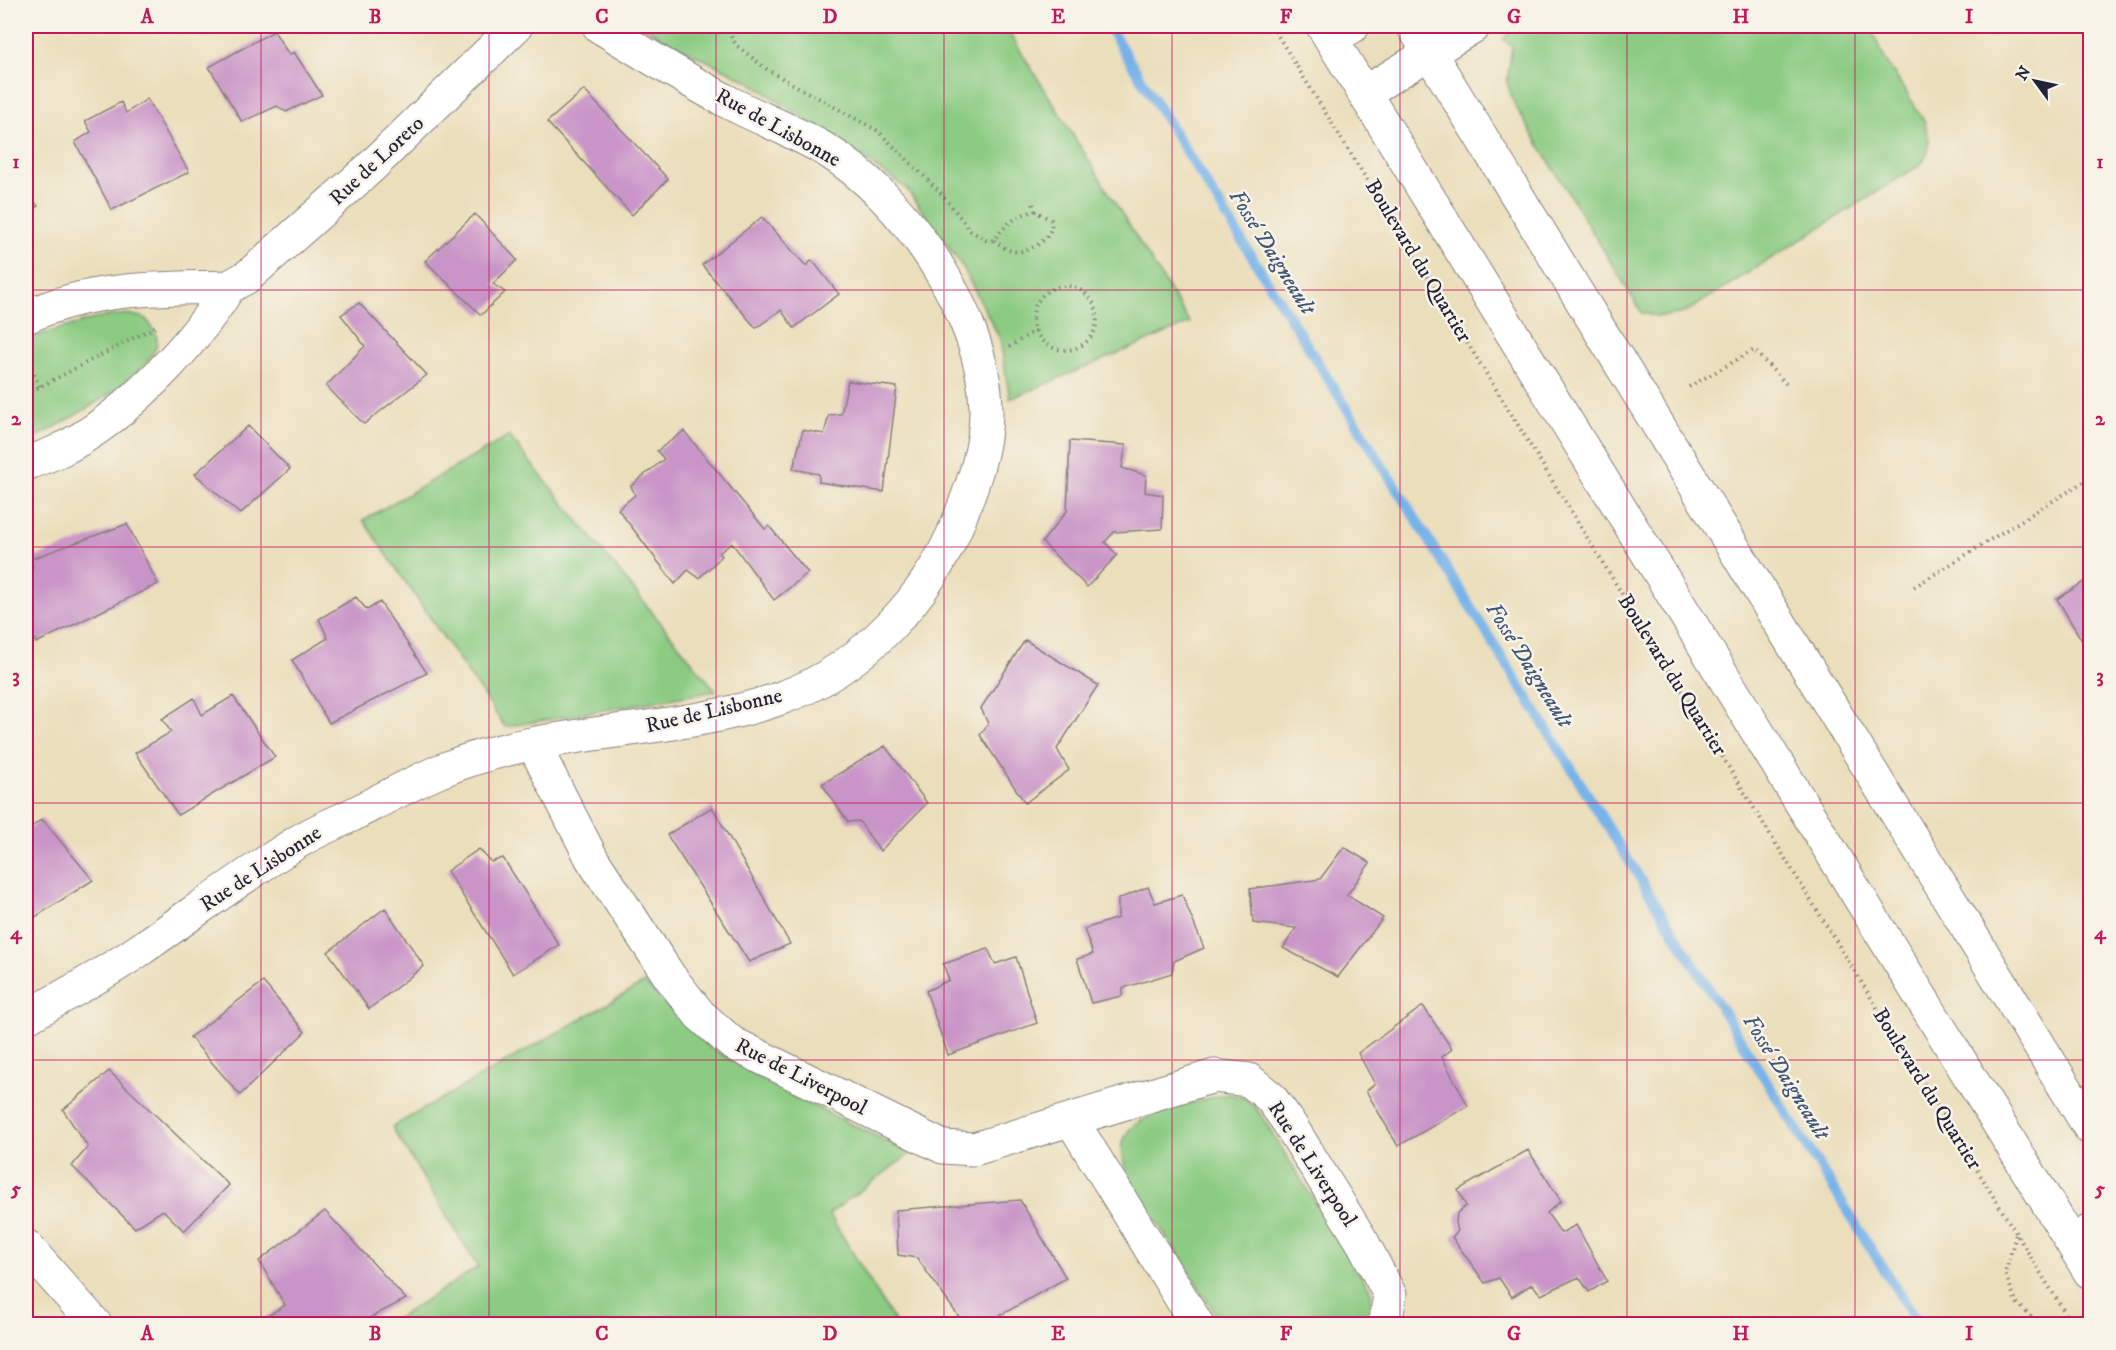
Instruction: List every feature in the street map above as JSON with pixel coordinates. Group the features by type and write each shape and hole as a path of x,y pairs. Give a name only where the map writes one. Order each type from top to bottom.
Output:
{"street":[{"name":"Rue de Loreto","path":"26,464 60,450 119,410 170,363 210,318 230,287 247,277 370,168 516,26"},
{"name":"Rue de Lisbonne","path":"26,1018 137,952 299,840 443,770 491,754 751,706 781,698 813,684 879,636 928,582 950,542 973,483 983,446 986,406 971,331 941,273 922,242 899,213 828,151 729,102 599,26"},
{"path":"1364,93 1421,39 1474,26"},
{"name":"Boulevard du Quartier","path":"1336,30 1364,93 2081,1237 2091,1272"},
{"path":"1421,39 2091,1128"},
{"path":"26,317 57,302 89,294 230,287"},
{"name":"Rue de Liverpool","path":"534,745 592,859 670,977 700,1015 732,1043 943,1148 974,1149 1214,1076 1249,1080 1270,1098 1287,1120 1363,1243 1390,1295 1385,1324"},
{"path":"1072,1121 1197,1324"},
{"path":"26,1246 95,1324"}],"path":[{"path":"725,26 735,45 769,71 878,131 940,192 971,231 986,240 994,240 1009,250 1020,252 1049,236 1053,227 1051,220 1035,211 1025,213 1007,223 994,240"},
{"name":"Boulevard du Quartier","path":"1272,26 2071,1324"},
{"path":"1033,202 1035,211"},
{"path":"1066,286 1086,293 1096,312 1093,332 1079,346 1069,349 1049,345 1041,338 1034,320 1039,300 1056,287 1066,286"},
{"path":"26,394 155,327"},
{"path":"1689,387 1754,350 1789,387"},
{"path":"26,358 40,387"},
{"path":"1914,587 2091,478"},
{"path":"2017,1234 2005,1273 2016,1302 2033,1318 2046,1323 2071,1324"}],"green space":[{"path":"643,26 1005,26 1190,323 1010,399 1000,339 962,266 906,188 750,82 669,42"},
{"path":"1514,26 1870,26 1886,61 1924,120 1929,140 1928,153 1920,165 1684,313 1653,316 1642,313 1514,104 1507,82 1512,46 1503,40"},
{"path":"128,314 145,318 155,331 157,343 148,360 118,388 58,426 26,443 26,339 100,317"},
{"path":"509,436 716,691 505,727 363,520"},
{"path":"644,983 709,1047 789,1094 911,1153 829,1214 896,1324 388,1324 478,1267 392,1127"},
{"path":"1228,1094 1242,1097 1255,1106 1371,1291 1371,1314 1368,1324 1222,1324 1129,1178 1122,1149 1129,1130 1137,1123 1174,1108"}],"building":[{"path":"274,31 289,55 294,52 322,95 286,112 277,106 242,122 209,67"},
{"path":"584,90 668,179 632,215 547,122"},
{"path":"147,99 189,172 112,210 75,142 91,132 85,121 121,102 126,113"},
{"path":"26,190 38,206 26,213"},
{"path":"475,214 517,260 493,284 505,292 481,315 425,261"},
{"path":"762,217 806,266 812,260 839,294 794,328 781,310 756,328 702,265"},
{"path":"359,303 427,375 364,424 326,386 365,346 341,315"},
{"path":"848,381 897,387 884,492 819,482 819,474 793,469 803,430 824,434 829,415 841,414"},
{"path":"248,426 290,469 240,514 195,474"},
{"path":"684,431 765,529 769,526 808,573 774,600 732,543 719,553 722,556 699,578 688,570 675,584 618,509 635,495 631,486 664,459 657,451"},
{"path":"1070,441 1126,445 1122,468 1146,475 1145,492 1163,495 1162,529 1114,532 1105,542 1117,555 1087,587 1042,542 1067,511"},
{"path":"127,524 158,584 36,643 26,623 26,574 33,568 31,559"},
{"path":"2090,578 2090,654 2057,599"},
{"path":"356,597 367,610 380,602 427,673 329,723 292,660 328,638 319,619"},
{"path":"1025,640 1098,685 1057,749 1069,770 1025,803 980,735 988,724 981,708"},
{"path":"233,696 275,757 178,815 135,753 171,732 162,719 194,698 202,715"},
{"path":"885,746 927,803 880,851 859,821 848,822 822,784"},
{"path":"712,807 790,944 749,962 667,835"},
{"path":"42,819 93,880 26,923 26,831"},
{"path":"1344,847 1370,863 1347,895 1383,918 1338,977 1283,948 1296,928 1253,923 1250,889 1320,879"},
{"path":"479,849 491,862 503,858 559,945 513,974 447,871"},
{"path":"1148,887 1155,903 1182,895 1204,948 1174,961 1172,973 1123,988 1122,996 1091,1003 1077,959 1093,954 1084,929 1118,918 1118,899"},
{"path":"385,908 424,966 369,1009 328,952"},
{"path":"988,949 995,964 1016,957 1037,1023 948,1055 926,991 949,980 943,964"},
{"path":"263,982 305,1032 240,1095 190,1037"},
{"path":"1423,1006 1452,1049 1442,1057 1468,1106 1398,1146 1366,1091 1375,1084 1358,1053"},
{"path":"109,1071 229,1185 184,1231 163,1210 135,1228 72,1166 88,1147 63,1110"},
{"path":"1528,1150 1561,1201 1547,1213 1561,1233 1576,1225 1607,1281 1589,1292 1579,1277 1541,1295 1532,1284 1512,1297 1499,1278 1485,1283 1452,1237 1458,1231 1457,1213 1466,1206 1458,1190"},
{"path":"1020,1200 1066,1278 985,1324 964,1324 917,1258 898,1255 896,1210"},
{"path":"325,1211 406,1299 358,1324 255,1324 285,1305 259,1261"}],"waterway":[{"name":"Fossé Daigneault","path":"1108,26 1918,1324"}]}
